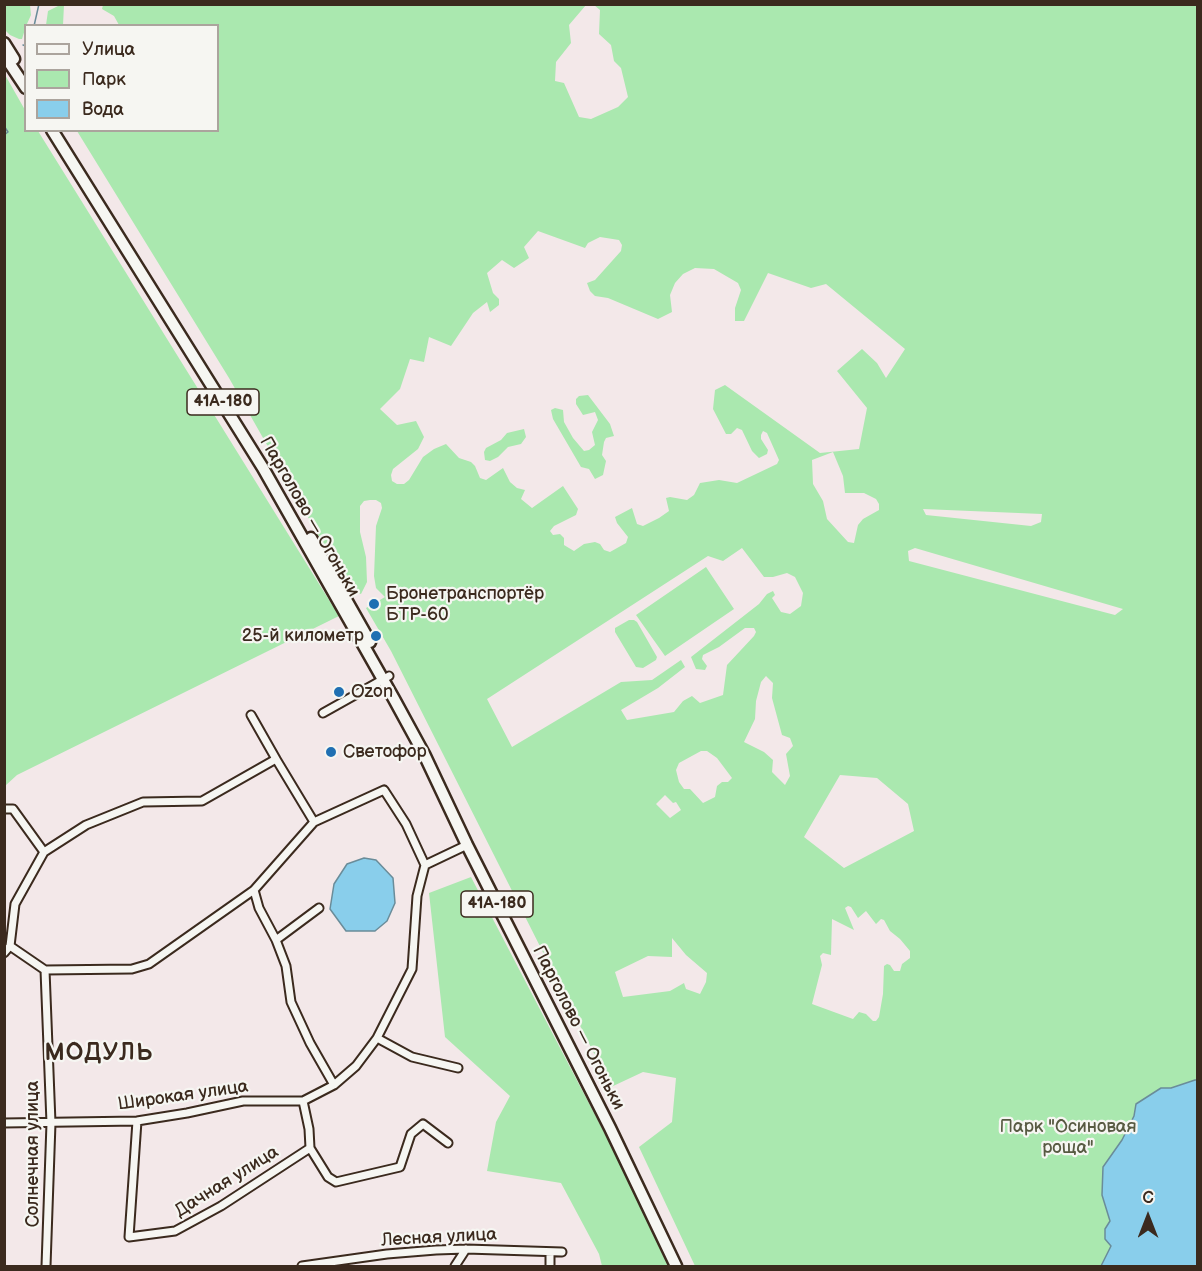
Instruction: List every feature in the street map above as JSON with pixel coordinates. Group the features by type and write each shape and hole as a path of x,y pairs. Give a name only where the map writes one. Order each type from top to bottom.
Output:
{"main road":[{"path":"4,43 24,74"},
{"path":"4,55 24,85"},
{"name":"Парголово — Огоньки","path":"53,132 257,459 429,752 612,1127"},
{"name":"Парголово — Огоньки","path":"60,132 268,465 350,604 467,845 612,1127"},
{"name":"41А-180","path":"612,1127 676,1266"},
{"name":"41А-180","path":"612,1127 683,1266"}],"street":[{"path":"322,713 386,678"},
{"path":"251,715 314,822"},
{"path":"4,953 10,946 15,904 44,852 86,825 143,802 202,801 276,759"},
{"path":"10,946 45,970 132,969 149,964 254,890 314,822 384,790 406,824 424,865 467,845"},
{"path":"4,808 13,808 44,852"},
{"name":"Широкая улица","path":"4,1123 137,1121 243,1101 303,1101 334,1085 356,1066 377,1038 412,969 417,896 424,865"},
{"path":"254,890 259,908 276,940 286,966 291,1002 310,1043 334,1085"},
{"path":"276,940 319,908"},
{"name":"Солнечная улица","path":"45,970 51,1123 46,1266"},
{"path":"377,1038 412,1057 458,1068"},
{"path":"303,1101 309,1129 310,1148 328,1177 336,1182 400,1167 411,1134 423,1124 448,1143"},
{"name":"Дачная улица","path":"137,1121 129,1237 175,1231 221,1206 310,1148"},
{"path":"455,1266 466,1249"},
{"name":"Лесная улица","path":"302,1266 387,1254 466,1249 562,1252"},
{"path":"550,1252 550,1266"}],"green space":[{"path":"4,5 30,5 31,15 27,24 24,24 22,39 10,35 5,30"},
{"path":"64,5 63,24 46,24 48,11"},
{"name":"Парк \"Осиновая роща\"","path":"103,5 586,5 569,25 571,43 556,62 555,81 564,83 579,117 591,119 618,107 628,97 621,68 614,61 611,45 599,34 600,10 594,5 1197,5 1197,1266 695,1266 639,1147 672,1122 676,1078 643,1072 611,1087 391,651 366,608 385,597 376,588 374,576 376,526 382,508 381,503 370,500 364,501 360,506 360,532 366,557 367,582 361,594 350,591 229,378 78,132 219,132 219,24 118,24 114,16 102,9","holes":["538,231 585,248 588,243 600,237 619,240 622,245 621,251 595,280 587,283 590,291 595,296 608,298 658,319 672,312 670,295 675,283 683,274 695,268 714,269 738,283 741,290 735,308 735,321 744,321 768,273 811,288 826,284 905,349 886,378 877,363 862,349 837,371 867,408 859,449 820,453 725,385 715,390 713,409 726,434 731,434 737,428 742,430 752,451 759,458 767,454 768,450 761,439 763,431 767,433 779,460 777,464 737,483 719,480 700,483 694,495 687,500 666,498 669,511 643,526 637,524 632,508 615,517 628,537 626,543 610,552 595,542 584,544 574,551 564,545 564,538 560,534 553,535 550,531 554,526 576,515 578,509 563,486 532,508 521,499 525,490 517,488 510,482 503,468 486,480 480,478 475,466 459,458 446,444 423,457 404,484 392,481 393,469 418,449 424,437 416,421 397,425 380,409 400,389 410,359 424,362 429,337 451,346 473,313 487,302 490,312 499,305 499,299 493,293 487,273 502,260 514,268 529,258 524,247","833,452 843,476 845,493 864,493 876,499 879,510 863,519 858,525 854,543 848,542 827,519 823,501 813,484 812,460","923,509 1042,514 1041,522 1031,526 926,515","742,548 764,577 787,573 795,577 803,593 801,606 790,614 781,612 772,598 775,595 773,591 767,594 759,604 691,657 696,669 705,670 707,666 702,659 703,655 719,647 745,628 754,628 756,632 754,636 727,665 723,695 700,703 692,696 683,701 674,712 627,720 621,710 658,688 685,667 681,660 652,680 621,682 512,747 487,699 708,556 723,561","915,548 1123,609 1115,615 909,561 908,551","766,676 773,683 772,698 782,735 790,738 793,746 786,754 790,776 785,785 772,772 773,760 764,752 744,742 755,719 756,701 761,682","701,751 707,751 717,758 732,778 717,786 715,797 703,803 690,789 684,789 679,782 676,770 679,763","840,775 877,778 908,804 914,831 844,868 804,837","665,795 673,803 676,802 681,810 670,818 656,804","848,906 858,918 866,911 876,924 881,919 884,920 890,931 910,951 910,958 902,964 900,971 894,971 887,964 884,966 883,994 879,1017 876,1021 859,1012 853,1019 812,1004 822,965 820,956 823,953 831,955 832,919 854,930 845,908","672,938 686,955 707,973 706,982 700,994 686,989 684,983 670,991 623,997 615,972 648,956 672,957"]},
{"path":"4,73 24,108 24,132 39,132 339,616 17,775 5,786"},
{"path":"588,395 610,424 614,436 606,438 604,442 602,455 606,461 603,475 595,479 589,469 581,467 553,419 551,410 555,408 563,410 564,422 573,438 584,451 589,450 595,445 592,432 598,420 595,412 583,415 576,404 579,396"},
{"path":"524,429 526,437 521,444 508,447 490,461 485,460 486,448 501,440 507,433"},
{"path":"706,567 734,609 665,656 636,615"},
{"path":"629,620 637,622 657,657 643,668 636,667 615,632 615,628"},
{"path":"471,877 619,1161 668,1266 602,1266 599,1254 561,1183 487,1171 496,1122 510,1096 445,1037 429,893"}],"water":[{"path":"364,858 376,860 393,878 395,903 387,921 375,931 346,931 330,909 334,884 347,864"},
{"path":"1198,1080 1197,1266 1101,1266 1111,1246 1105,1239 1105,1229 1110,1221 1102,1195 1103,1167 1122,1140 1134,1116 1136,1104 1161,1088 1171,1088"}],"waterway":[{"path":"34,24 39,4"},
{"path":"4,126 8,132 4,135"}],"place":[{"name":"Бронетранспортёр БТР-60","path":"374,604"},
{"name":"25-й километр","path":"376,636"},
{"name":"Ozon","path":"339,692"},
{"name":"Светофор","path":"331,752"}],"district":[{"name":"МОДУЛЬ","path":"99,1054"}]}
